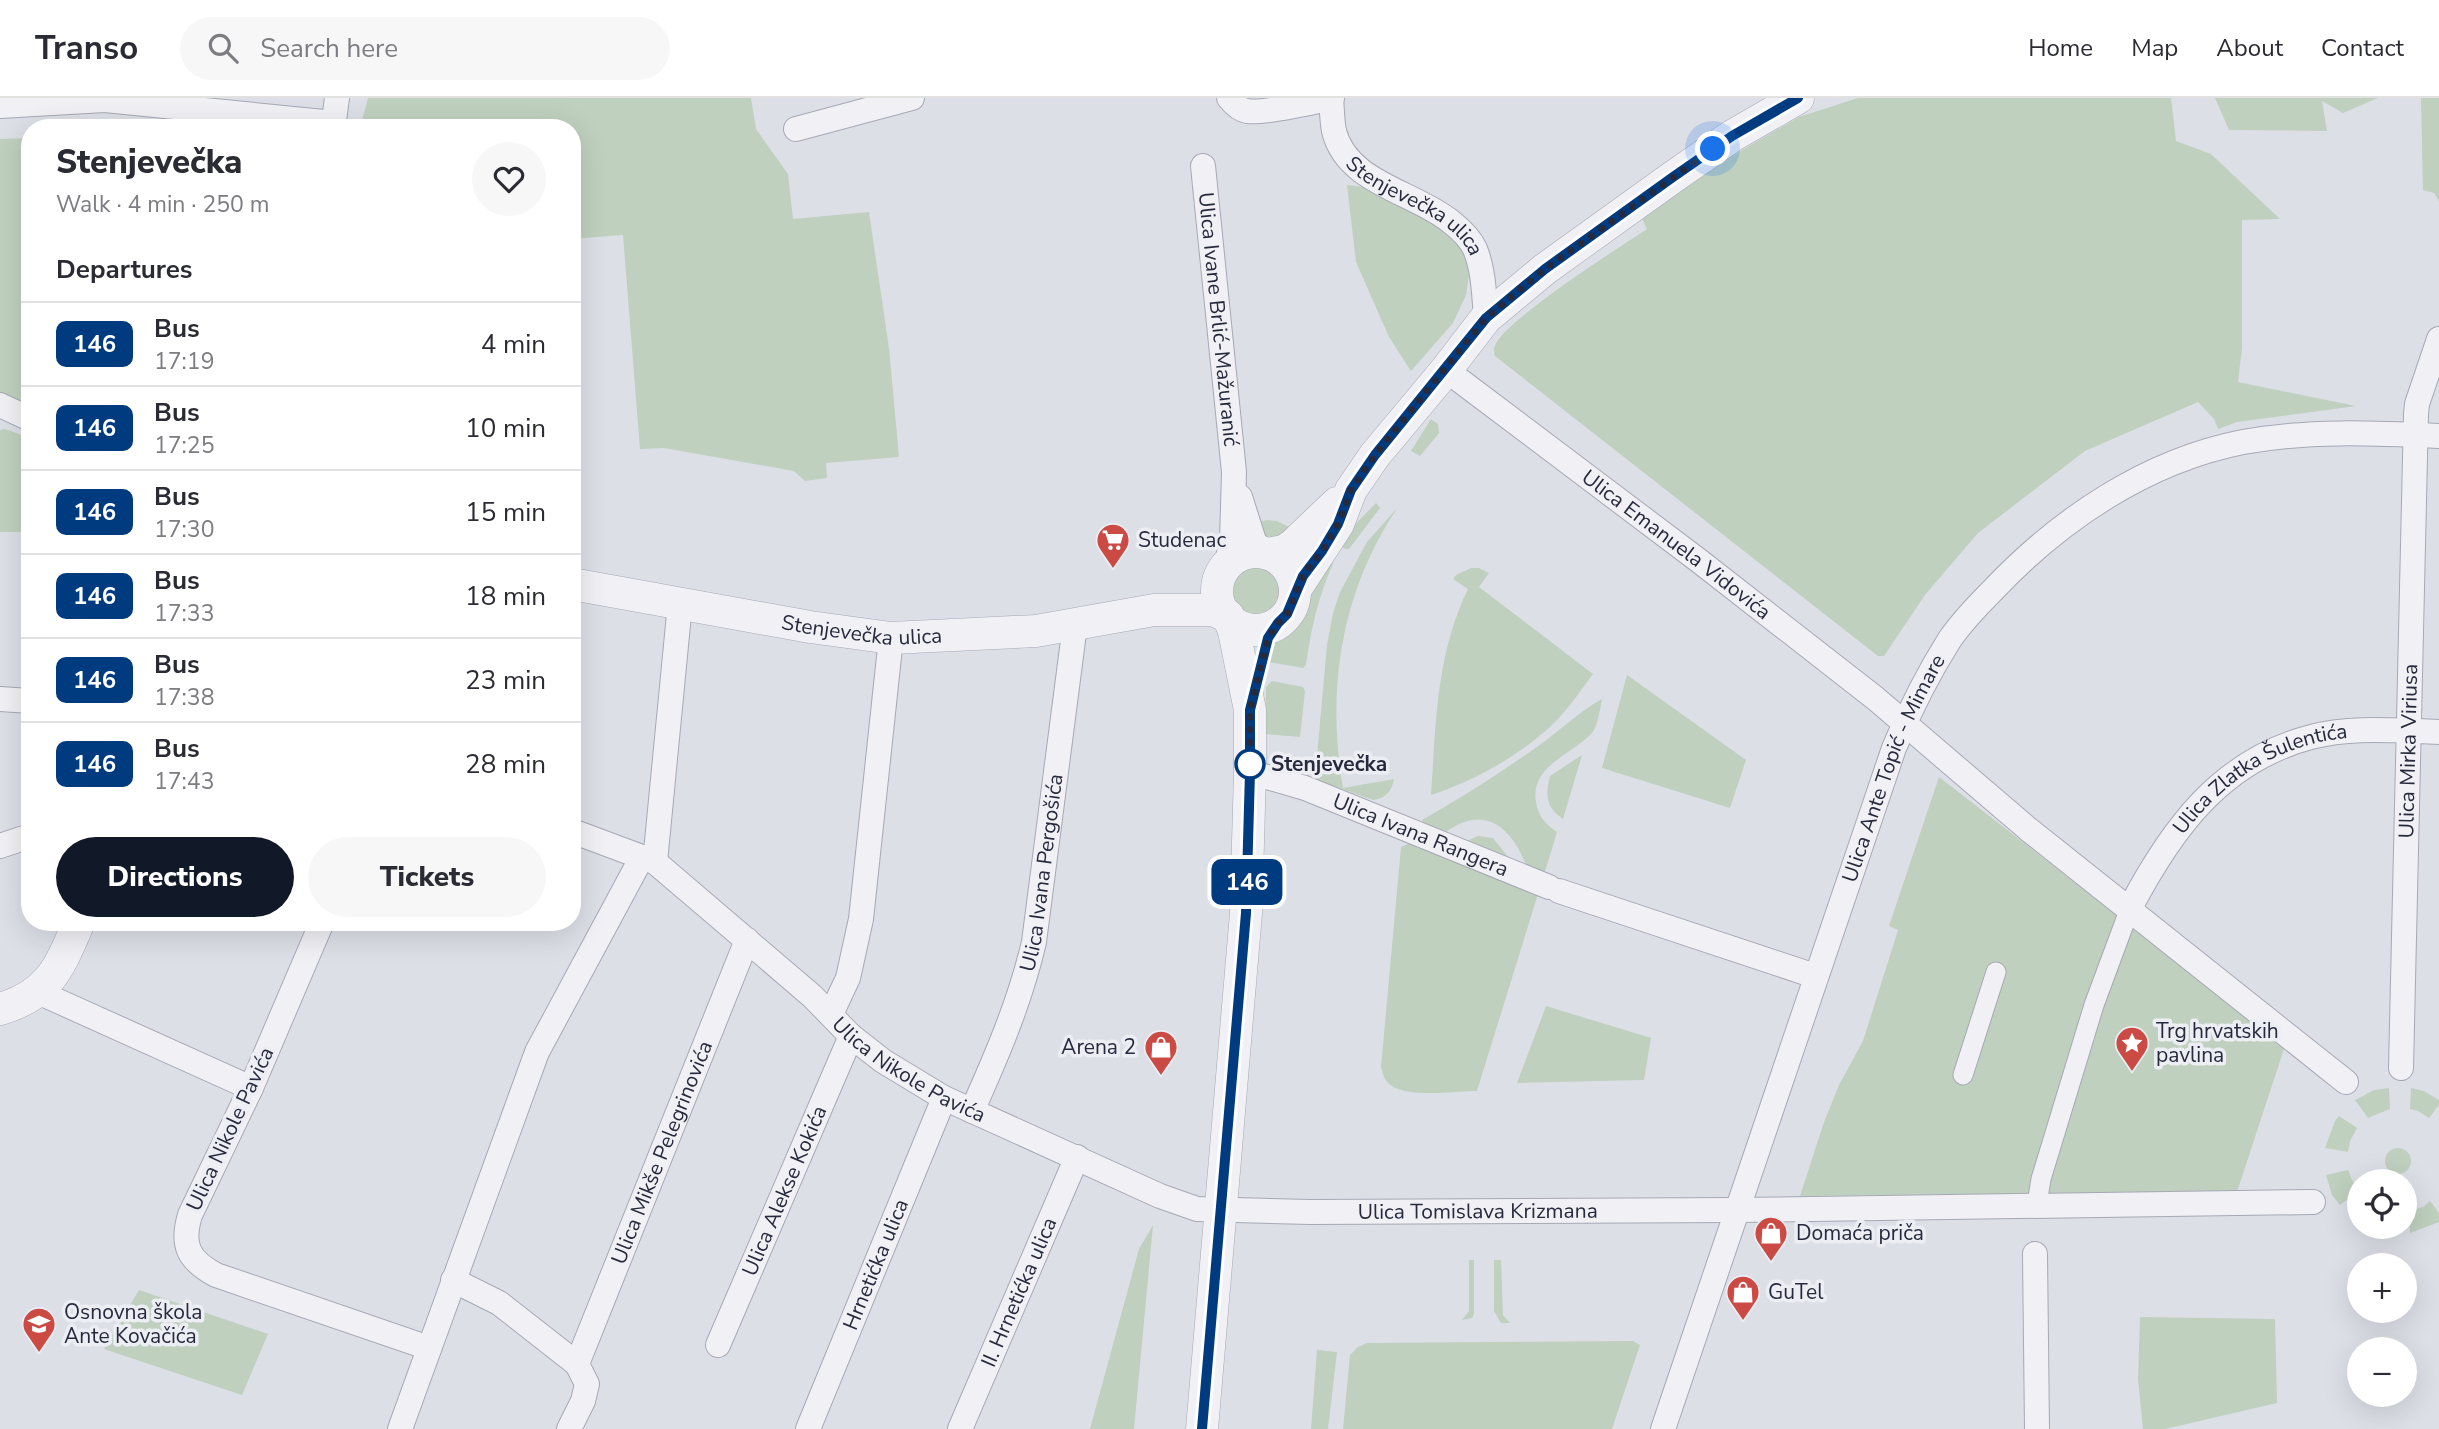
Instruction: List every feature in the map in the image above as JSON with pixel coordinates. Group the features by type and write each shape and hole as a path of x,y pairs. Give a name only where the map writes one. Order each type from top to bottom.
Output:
{"street":[{"path":"334,119 337,98"},
{"path":"796,129 912,98"},
{"path":"1238,105 1284,108 1332,98"},
{"name":"Stenjevečka ulica","path":"1332,98 1334,129 1339,145 1359,171 1438,212 1459,229 1474,247 1483,281 1486,318"},
{"path":"1202,1429 1246,913 1250,772 1250,710 1234,631 1219,599 1218,587 1224,571 1235,558 1246,553 1284,551 1293,545 1351,490 1375,455 1486,318 1545,269 1732,136 1798,98"},
{"path":"9,105 105,100 278,119"},
{"name":"Ulica Ivane Brlić-Mažuranić","path":"1203,166 1234,472 1244,515 1254,541 1267,553"},
{"name":"Ulica Mirka Viriusa","path":"2401,1068 2409,731 2428,435 2417,404 2439,339"},
{"name":"Ulica Emanuela Vidovića","path":"1446,370 1698,560 1904,723"},
{"path":"0,405 21,415"},
{"name":"Ulica Ante Topić - Mimare","path":"1663,1429 1894,748 1904,723 1950,639 1979,605 2058,530 2124,487 2183,458 2240,443 2300,435 2428,435"},
{"name":"Ulica Ivane Brlić-Mažuranić","path":"1224,571 1232,541 1234,472"},
{"path":"1295,590 1338,524 1351,490"},
{"path":"1250,710 1264,649 1278,623 1294,603 1293,577 1286,566 1267,553"},
{"name":"Stenjevečka ulica","path":"581,586 810,627 891,638 1036,631 1154,610 1200,592 1224,571"},
{"path":"400,1429 537,1052 649,860 680,604"},
{"name":"Stenjevečka ulica","path":"1154,610 1212,610 1228,617"},
{"path":"1228,617 1242,627 1254,630 1266,629 1278,623"},
{"name":"Ulica Ivana Pergošića","path":"972,1111 1025,984 1034,943 1075,625"},
{"path":"831,1014 848,978 861,919 891,638"},
{"path":"0,699 21,700"},
{"path":"1904,723 2028,829 2346,1082"},
{"name":"Ulica Zlatka Šulentića","path":"2130,908 2150,869 2179,827 2211,791 2244,766 2280,748 2311,737 2358,730 2439,732"},
{"name":"Ulica Ivana Rangera","path":"1250,772 1306,788 1554,889 1815,975"},
{"name":"Ulica Nikole Pavića","path":"581,834 649,860 747,940 831,1014 851,1036 883,1061 944,1098 1187,1207 1221,1210"},
{"path":"0,846 21,839"},
{"path":"2037,1204 2041,1179 2094,1005 2130,908"},
{"path":"0,1009 38,992 48,984 61,965 75,931"},
{"name":"Ulica Nikole Pavića","path":"318,931 251,1088 190,1215 185,1231 186,1240 193,1258 200,1266 216,1275 429,1348"},
{"name":"Ulica Mikše Pelegrinovića","path":"577,1364 747,940"},
{"path":"1963,1075 1996,972"},
{"path":"38,992 251,1088"},
{"name":"Ulica Alekse Kokića","path":"718,1345 851,1036"},
{"name":"Hrnetićka ulica","path":"808,1429 944,1098"},
{"name":"II. Hrnetićka ulica","path":"960,1429 1077,1157"},
{"path":"1736,1210 2313,1202"},
{"name":"Ulica Tomislava Krizmana","path":"1221,1210 1736,1210"},
{"path":"2035,1254 2037,1429"},
{"path":"453,1280 499,1303 577,1364 587,1384 583,1401 569,1429"}],"green space":[{"path":"368,98 751,98 756,129 788,174 793,219 869,212 889,348 899,457 826,463 827,478 805,481 794,471 664,448 640,449 623,235 581,238 581,119 362,119"},
{"path":"1858,98 2171,98 2176,141 2211,154 2280,219 2242,220 2242,348 2238,382 2356,406 2237,422 2218,429 2214,419 2198,402 2085,451 1978,533 1925,595 1884,656 1878,656 1495,356 1494,351 1503,335 1518,320 1647,229 1642,219 1727,159 1799,117"},
{"path":"2215,98 2378,98 2343,113 2322,101 2327,131 2229,130"},
{"path":"2421,98 2439,98 2439,201 2434,193 2423,190"},
{"path":"21,138 21,406 0,393 0,139"},
{"path":"1347,185 1381,189 1454,236 1465,254 1469,275 1466,295 1453,323 1411,371 1389,337 1356,262"},
{"path":"1431,419 1438,424 1439,433 1420,456 1411,451"},
{"path":"0,430 21,435 21,532 0,532"},
{"path":"1376,503 1380,508 1349,549 1337,543"},
{"path":"1398,507 1363,573 1351,607 1338,678 1336,715 1343,788 1394,779 1387,794 1373,800 1315,779 1327,645 1333,613 1340,592 1367,542"},
{"path":"1277,521 1291,528 1275,540 1264,533 1257,522"},
{"path":"1332,560 1333,564 1316,613 1306,665 1303,668 1268,662 1271,647 1301,617 1308,589"},
{"path":"1257,567 1274,574 1281,591 1274,608 1257,615 1240,608 1233,591 1240,574"},
{"path":"1471,568 1479,568 1489,573 1479,587 1593,674 1558,719 1525,747 1479,775 1431,795 1439,690 1449,639 1468,589 1453,579"},
{"path":"1627,675 1746,760 1730,808 1602,768"},
{"path":"1272,681 1303,687 1305,691 1300,737 1265,734 1266,687"},
{"path":"1602,699 1597,722 1591,734 1553,763 1539,779 1536,802 1539,812 1546,823 1557,832 1544,875 1528,870 1515,843 1506,832 1486,820 1460,823 1446,832 1425,825 1422,820 1512,764"},
{"path":"1582,755 1563,819 1553,810 1548,800 1550,776"},
{"path":"1939,777 2285,1046 2237,1192 1800,1196 1839,1085 1863,1041 1898,930 1889,926"},
{"path":"1478,836 1493,838 1513,863 1462,843"},
{"path":"1410,843 1538,894 1477,1091 1433,1093 1400,1090 1385,1078 1381,1067 1401,847"},
{"path":"1546,1006 1651,1038 1644,1080 1517,1083"},
{"path":"2389,1088 2390,1109 2368,1118 2355,1100 2374,1090"},
{"path":"2411,1088 2424,1091 2439,1100 2439,1105 2429,1118 2410,1109"},
{"path":"2339,1116 2357,1128 2348,1152 2325,1148"},
{"path":"2393,1149 2403,1149 2410,1156 2408,1169 2388,1169 2386,1166 2386,1156"},
{"path":"2347,1170 2347,1200 2340,1205 2332,1195 2326,1175"},
{"path":"2430,1201 2439,1213 2439,1222 2417,1230 2417,1209"},
{"path":"1153,1225 1134,1429 1090,1429 1139,1249"},
{"path":"1469,1260 1474,1260 1474,1314 1472,1318 1462,1320 1469,1311"},
{"path":"1494,1260 1501,1260 1503,1315 1510,1323 1501,1323 1494,1311"},
{"path":"139,1290 268,1334 242,1395 104,1349"},
{"path":"2140,1317 2275,1319 2277,1403 2165,1429 2143,1429 2138,1379"},
{"path":"1633,1341 1640,1345 1612,1429 1343,1429 1350,1355 1367,1343"},
{"path":"1317,1350 1337,1352 1328,1429 1311,1429"}],"bus line":[{"name":"146","path":"1202,1429 1246,913 1250,710 1268,638 1294,603 1295,590 1338,524 1351,490 1375,455 1486,318 1545,269 1673,177 1732,136 1798,98"}],"place":[{"name":"Studenac","path":"1113,570"},
{"name":"Stenjevečka","path":"1250,764"},
{"name":"Trg hrvatskih pavlina","path":"2132,1073"},
{"name":"Arena 2","path":"1161,1077"},
{"name":"Domaća priča","path":"1771,1263"},
{"name":"GuTel","path":"1743,1322"},
{"name":"Osnovna škola Ante Kovačića","path":"39,1354"}],"route":[{"path":"1250,764 1250,772 1250,710 1268,638 1294,603 1295,590 1338,524 1351,490 1375,455 1486,318 1545,269 1713,149"}]}
